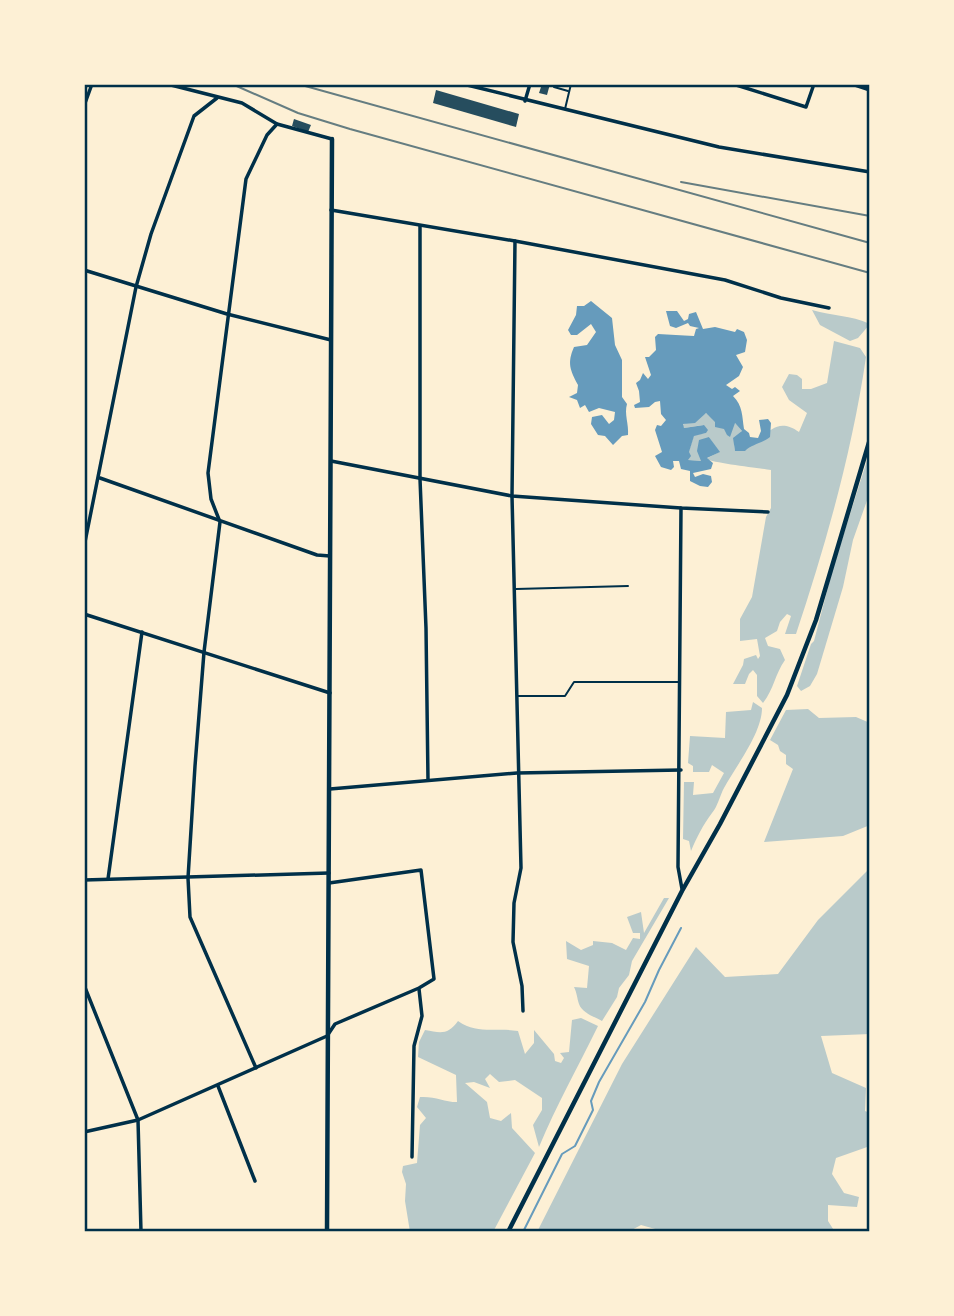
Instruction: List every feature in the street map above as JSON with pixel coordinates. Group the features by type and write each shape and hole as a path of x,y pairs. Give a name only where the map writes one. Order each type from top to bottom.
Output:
{"street":[{"path":"84,106 92,84"},
{"path":"167,84 242,103 277,124 332,139 327,1232"},
{"path":"463,84 719,147 870,172"},
{"path":"525,100 530,84"},
{"path":"733,84 806,107 814,84"},
{"path":"852,84 870,90"},
{"path":"84,547 136,286 151,234 194,116 217,98"},
{"path":"256,1068 190,917 188,878 204,652 220,522 211,499 208,473 246,180 267,135 277,124"},
{"path":"331,210 725,280 781,298 829,308"},
{"path":"420,226 420,479 428,780"},
{"path":"515,241 512,496 521,868 514,903 513,942 522,986 523,1012"},
{"path":"84,270 227,314 331,340"},
{"path":"508,1232 682,891 787,695 816,620 870,439"},
{"path":"331,461 512,496 768,512"},
{"path":"99,478 317,555 330,556"},
{"path":"681,508 681,770 678,867 682,891"},
{"path":"84,513 91,515"},
{"path":"84,614 330,693"},
{"path":"108,879 142,632"},
{"path":"330,789 517,773 681,770"},
{"path":"84,1132 138,1120 218,1086 327,1036 334,1024 346,1021 434,979 421,870 330,883"},
{"path":"84,880 329,873"},
{"path":"84,985 138,1120 141,1232"},
{"path":"412,1157 414,1046 422,1016 419,988"},
{"path":"218,1086 255,1181"}],"lane":[{"path":"555,84 554,87 569,91"},
{"path":"565,110 571,84"},
{"path":"515,589 628,586"},
{"path":"517,696 565,696 574,682 681,682"}],"shaded area":[{"path":"812,310 870,324 858,338 850,341 820,325"},
{"path":"834,341 860,348 866,357 853,428 828,532 796,634 785,634 791,616 787,614 777,631 765,638 768,646 780,649 785,660 763,703 757,696 757,675 753,670 745,684 733,684 744,659 756,655 758,659 760,656 757,639 740,641 740,619 752,597 766,517 771,508 771,470 706,459 719,452 709,437 702,461 686,460 694,435 706,433 703,425 684,428 682,425 706,413 716,422 735,423 742,431 734,443 735,451 751,445 778,426 799,432 807,413 789,400 782,387 789,374 802,379 802,389 811,389 827,383"},
{"path":"870,451 870,492 853,540 843,587 817,674 810,686 801,691 797,686 814,641 833,568"},
{"path":"753,702 762,708 758,728 691,851 689,841 683,839 684,782 694,782 693,795 713,793 724,773 712,765 709,772 693,772 693,766 688,763 690,736 725,738 726,712 751,710"},
{"path":"808,709 819,718 856,717 870,723 870,825 843,836 764,842 793,769 786,764 786,755 770,740 786,710"},
{"path":"870,868 870,1034 821,1036 832,1073 866,1088 865,1111 870,1113 870,1146 836,1158 832,1174 844,1193 859,1197 857,1207 828,1205 828,1221 835,1232 666,1232 641,1225 628,1232 537,1232 622,1064 696,947 725,977 778,974 818,920"},
{"path":"664,898 669,898 632,961 629,975 602,1021 586,1012 579,1004 574,987 587,988 589,966 567,959 566,941 581,950 593,945 593,941 612,943 626,950 633,938 640,939 640,933 633,933 627,917 641,912 644,933"},
{"path":"581,1018 598,1026 539,1147 533,1125 542,1110 542,1098 515,1080 499,1082 490,1074 485,1079 490,1088 474,1082 465,1083 487,1102 490,1118 501,1121 511,1113 512,1128 535,1153 493,1232 410,1232 405,1201 406,1184 402,1172 403,1166 417,1163 420,1125 426,1118 417,1107 420,1097 457,1102 456,1075 418,1057 419,1042 425,1030 444,1032 458,1021 473,1028 518,1031 525,1054 534,1043 534,1030 554,1054 555,1061 561,1063 564,1058 560,1053 569,1052 572,1020"}],"water":[{"path":"591,301 612,318 615,345 622,360 622,397 627,404 628,435 622,436 613,445 605,436 598,435 591,424 592,417 602,415 609,424 614,420 615,412 599,408 589,412 585,405 580,408 577,400 569,397 577,393 578,385 570,366 574,347 587,345 596,332 591,324 577,335 571,335 568,330 576,315 577,306 584,306"},
{"path":"666,311 677,311 684,321 689,314 696,312 703,329 715,327 744,332 747,340 745,352 736,355 743,367 739,376 726,385 740,391 733,396 740,407 744,429 750,437 758,438 761,431 759,420 768,419 771,423 770,437 745,451 735,451 733,438 742,431 735,423 730,437 724,429 715,427 715,422 706,413 695,423 683,424 684,428 704,425 708,430 694,436 688,460 701,461 697,451 699,440 709,437 720,452 707,458 713,463 711,469 693,473 695,477 703,474 711,476 712,482 708,487 690,481 690,471 681,469 679,461 673,461 674,467 671,470 661,467 655,456 662,452 655,430 657,425 661,426 666,420 661,414 660,401 649,407 635,408 634,405 640,402 636,383 643,373 648,379 651,375 645,357 649,357 656,350 655,337 658,334 694,336 699,328 688,323 676,328 670,326"}],"building":[{"path":"542,84 550,84 547,95 539,93"},
{"path":"436,90 519,114 516,127 433,103"},
{"path":"294,119 311,125 308,132 292,126"}],"waterway":[{"path":"523,1232 562,1154 575,1146 593,1110 591,1101 599,1082 645,1002 681,928"}],"railway":[{"path":"232,84 298,113 350,129 870,273"},
{"path":"298,84 870,243"},
{"path":"681,182 870,216"}]}
